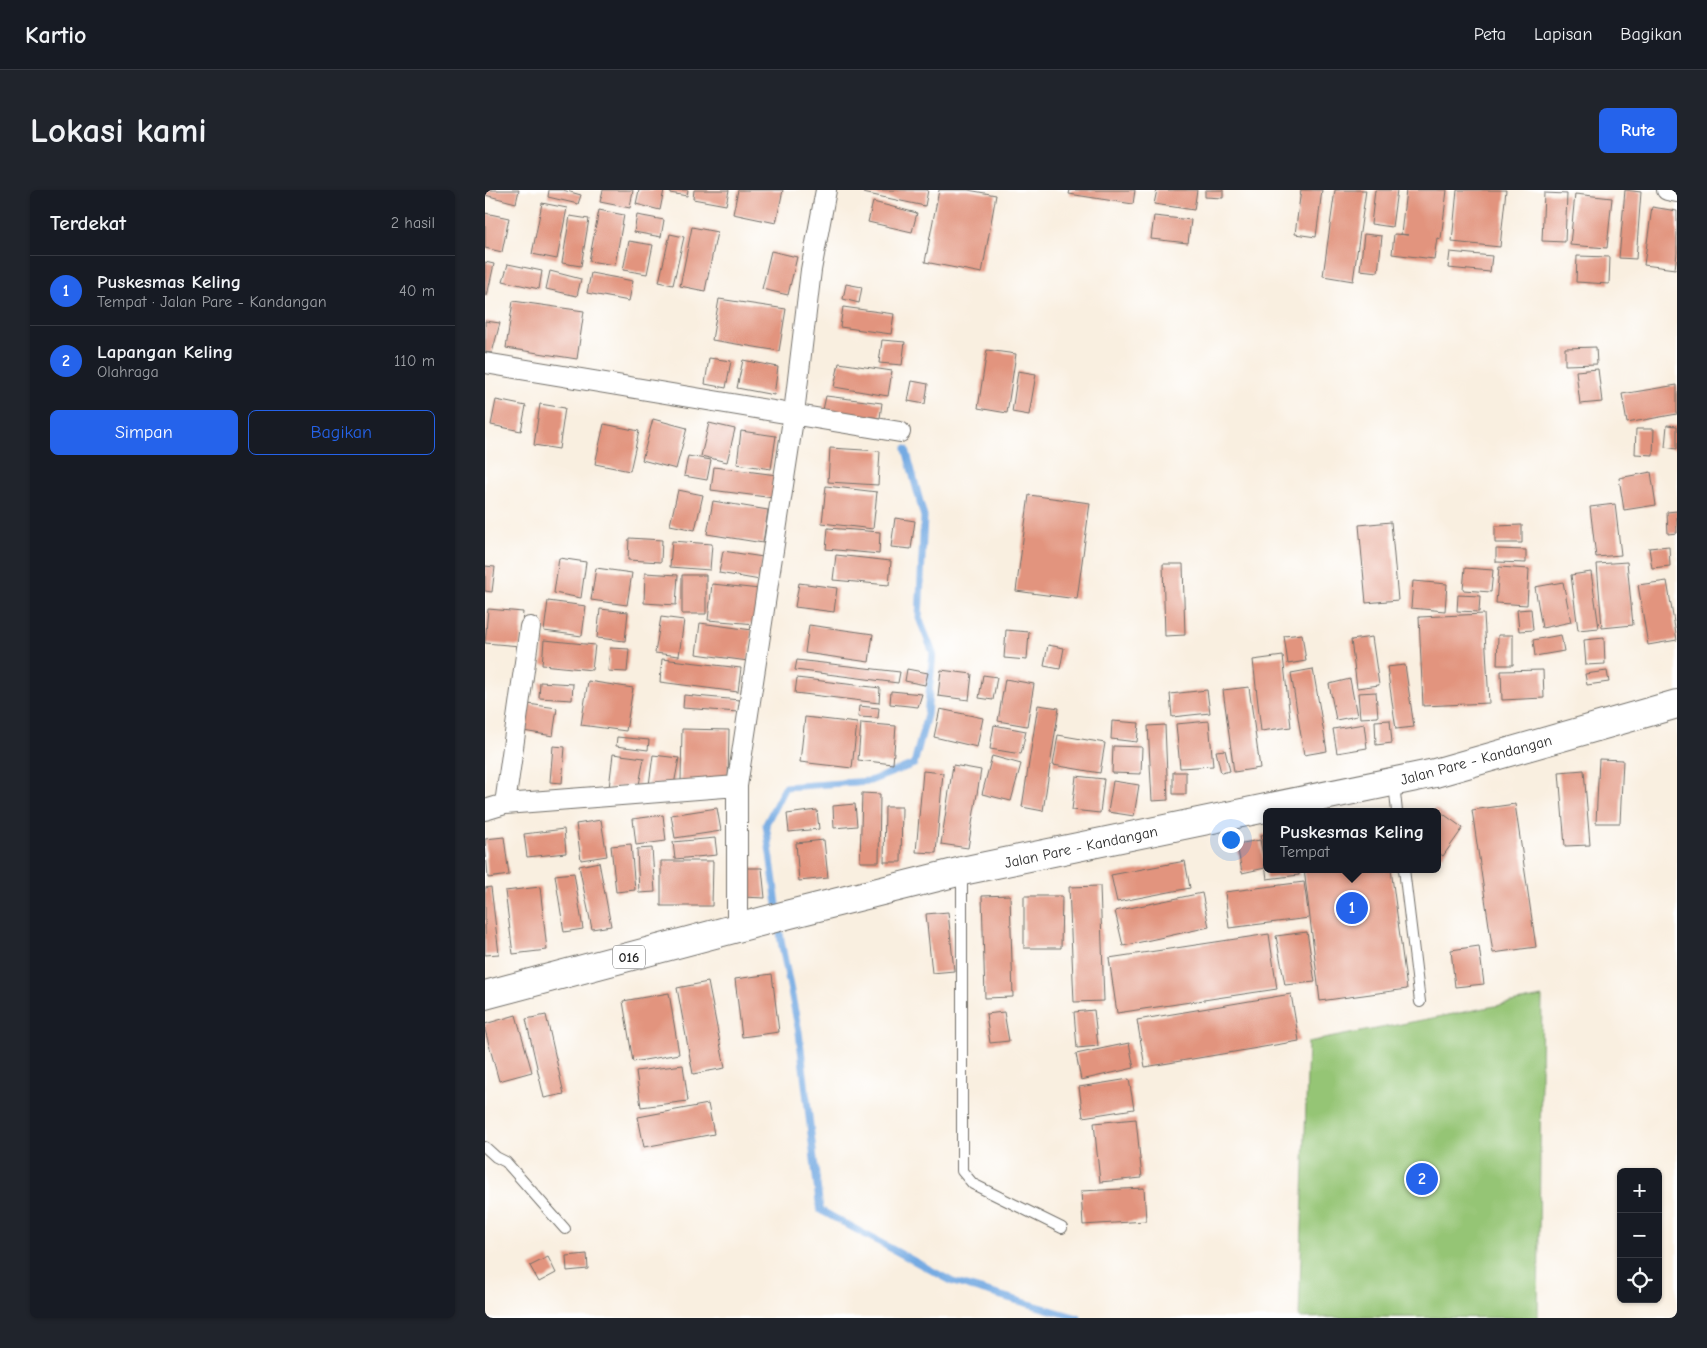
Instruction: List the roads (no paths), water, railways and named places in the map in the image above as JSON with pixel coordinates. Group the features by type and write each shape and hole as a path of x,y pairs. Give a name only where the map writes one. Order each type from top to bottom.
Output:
{"main road":[{"name":"Jalan Pare - Kandangan","path":"1267,808 1435,773 1677,704"},
{"name":"Jalan Pare - Kandangan","path":"485,995 781,916 962,871 1263,809"}],"street":[{"path":"737,929 737,786 794,413 811,270 825,190"},
{"path":"1667,190 1677,192"},
{"path":"485,363 900,432"},
{"path":"505,804 530,627"},
{"path":"485,810 505,804 737,786"}],"lane":[{"path":"1393,782 1396,808"},
{"path":"962,871 962,1171 973,1184 1062,1228"},
{"path":"1404,873 1420,1002"},
{"path":"485,1147 496,1157 506,1162 565,1229"}],"waterway":[{"path":"778,912 766,824 785,787 870,781 914,764 927,715 933,653 919,618 924,517 906,449"},
{"path":"779,923 799,1032 820,1210 953,1282 1078,1318"}],"place":[{"name":"Puskesmas Keling","path":"1352,908"},
{"name":"Lapangan Keling","path":"1422,1179"}]}
